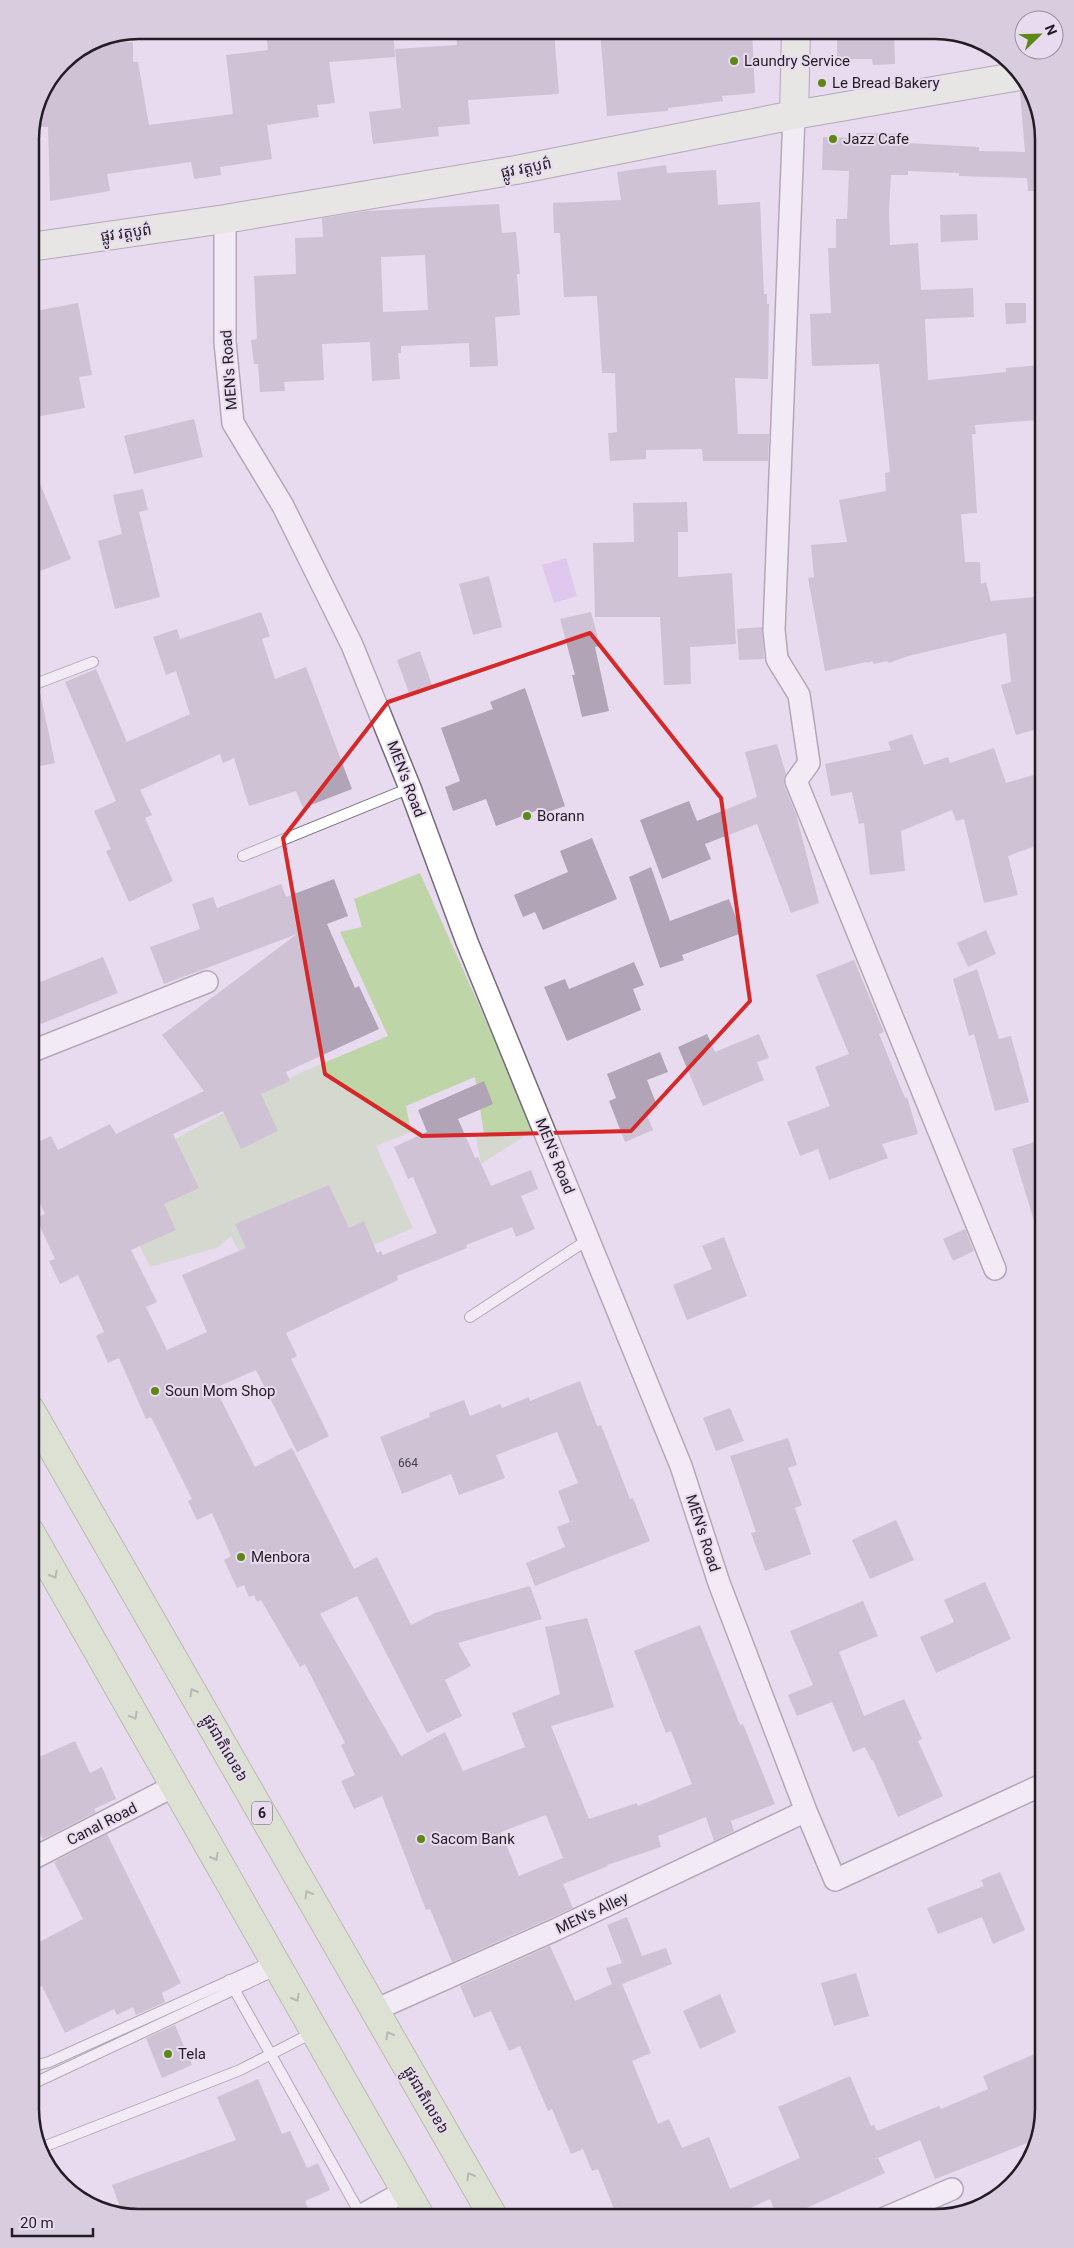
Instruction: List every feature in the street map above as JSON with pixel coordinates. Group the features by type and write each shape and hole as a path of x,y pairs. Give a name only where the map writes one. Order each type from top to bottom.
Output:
{"main road":[{"name":"ផ្លូវជាតិលេខ៦","path":"39,1425 489,2209"},
{"path":"39,1548 416,2209"}],"street":[{"path":"796,39 774,630 777,659 799,695 809,763 796,780 995,1269"},
{"name":"ផ្លូវ វត្តបូព៌","path":"39,246 225,219 516,170 794,115 1014,77"},
{"name":"MEN's Road","path":"225,219 226,342 233,423 283,506 352,645 410,788 467,942 681,1466 719,1583 806,1811 835,1880 1035,1788"},
{"path":"39,1048 207,982"},
{"name":"Canal Road","path":"39,1855 174,1786"},
{"name":"MEN's Alley","path":"375,2010 557,1930 806,1811"},
{"path":"906,2209 952,2189"},
{"path":"374,2209 406,2191"}],"lane":[{"path":"39,683 92,662"},
{"path":"243,856 410,788"},
{"path":"470,1317 589,1238"},
{"path":"39,2065 49,2062 229,1980 276,1964"},
{"path":"39,2081 235,1991 276,1964"},
{"path":"229,1980 356,2209"},
{"path":"45,2146 240,2070 315,2032"}],"highlighted area":[{"path":"590,633 721,798 750,1001 631,1131 422,1136 325,1074 283,838 388,702"}],"green space":[{"path":"420,873 533,1131 481,1164 476,1138 484,1133 475,1077 406,1106 411,1132 376,1146 413,1228 261,1294 231,1236 219,1247 150,1267 105,1176 302,1072 388,1036 340,932 362,927 354,899"}],"shaded area":[{"path":"566,558 577,596 554,603 542,565"}],"building":[{"path":"267,39 394,39 395,57 329,62 335,103 317,105 319,117 267,125 272,159 220,167 221,175 194,179 191,162 107,174 110,191 50,201 48,127 40,127 41,119 46,100 52,89 63,73 78,59 106,44 133,42 133,62 138,62 149,125 233,114 226,55 268,50"},
{"path":"456,39 555,39 559,94 468,100 470,124 438,127 439,136 373,144 369,112 401,108 395,49 457,45"},
{"path":"601,39 752,39 755,93 722,96 723,101 668,108 668,111 607,116"},
{"path":"837,39 894,39 895,64 873,65 872,59 837,59"},
{"path":"1023,91 1028,100 1034,125 1035,191 1028,191 1027,178 959,176 959,173 908,171 908,175 891,175 889,211 890,245 918,243 921,290 973,288 974,317 925,319 928,380 1006,372 1006,368 1035,366 1035,420 975,425 976,434 972,434 977,513 961,514 965,562 980,562 981,584 986,582 991,601 1035,597 1035,730 1016,735 1001,685 1011,682 1006,633 908,656 889,663 887,661 874,664 872,661 825,671 808,578 814,577 811,545 847,542 839,500 886,491 885,473 890,472 879,364 812,366 810,314 831,313 828,248 836,248 836,219 847,219 849,171 822,170 823,137 856,138 856,133 909,134 909,143 979,147 979,151 1025,152 1020,92"},
{"path":"666,165 667,173 716,170 718,205 760,202 764,294 767,294 767,304 769,304 768,379 735,378 738,434 769,434 768,461 703,461 702,449 646,450 646,459 610,461 608,433 617,432 615,373 602,373 597,296 564,297 560,233 554,233 553,203 621,200 617,172"},
{"path":"499,204 502,233 516,232 520,274 517,274 520,315 495,317 498,366 470,367 469,343 401,346 401,353 398,353 400,379 372,381 370,342 322,344 324,380 284,382 285,391 260,392 258,364 254,364 251,340 257,339 254,276 296,274 295,238 323,237 322,218 366,211","holes":["425,255 428,310 383,312 381,257"]},
{"path":"977,214 978,240 941,242 940,215"},
{"path":"78,303 92,375 79,377 85,408 39,416 39,310"},
{"path":"1005,303 1026,303 1026,323 1006,324"},
{"path":"194,419 203,457 134,474 124,436"},
{"path":"39,481 71,559 39,571"},
{"path":"143,489 148,510 139,512 160,597 115,609 98,541 122,534 113,495"},
{"path":"687,502 688,532 678,532 678,577 732,573 736,644 690,647 691,684 664,685 660,617 595,617 593,543 634,542 633,503"},
{"path":"489,576 502,627 473,635 459,584"},
{"path":"261,612 270,636 262,639 275,679 306,667 352,789 303,808 296,791 249,806 234,758 223,763 220,754 140,790 152,815 145,818 173,881 129,902 106,851 111,849 94,811 116,801 65,682 96,669 127,742 190,714 176,671 166,675 153,637 177,629 180,639"},
{"path":"591,612 600,646 595,647 609,711 582,717 572,675 575,675 560,619"},
{"path":"762,627 764,659 739,660 737,629"},
{"path":"420,651 432,685 409,693 397,660"},
{"path":"525,688 565,806 540,815 538,810 496,826 486,799 453,811 445,787 460,781 441,728 493,709 490,702"},
{"path":"39,692 55,763 39,766"},
{"path":"912,734 924,765 948,757 950,763 994,748 1006,783 1035,775 1035,846 1008,856 1018,895 984,903 964,819 956,821 952,810 901,831 905,871 870,875 864,823 859,824 852,792 831,796 825,764 891,750 888,742"},
{"path":"777,744 786,774 784,785 796,814 819,903 791,913 757,824 705,844 711,859 662,879 640,820 689,801 697,821 757,797 745,752"},
{"path":"592,838 617,899 543,930 535,912 523,917 514,895 568,872 560,851"},
{"path":"651,867 670,921 729,899 742,933 682,955 684,960 660,968 629,877"},
{"path":"334,879 348,916 327,924 355,988 359,986 379,1029 286,1072 290,1081 261,1094 278,1131 241,1149 223,1111 173,1134 199,1188 164,1204 176,1230 131,1250 157,1302 146,1307 167,1350 207,1332 182,1275 246,1248 235,1224 329,1185 349,1228 364,1221 377,1253 381,1251 383,1255 437,1233 413,1177 408,1179 394,1147 427,1132 418,1110 484,1081 493,1104 458,1119 475,1158 478,1157 491,1186 531,1170 538,1189 521,1196 535,1229 516,1237 512,1227 466,1245 467,1248 397,1276 398,1280 286,1333 297,1356 291,1359 329,1436 297,1452 256,1370 215,1388 255,1467 292,1448 354,1569 377,1557 411,1625 435,1613 530,1586 542,1619 458,1643 471,1666 445,1680 462,1716 427,1733 357,1596 320,1614 401,1756 445,1732 463,1771 525,1747 512,1713 560,1694 545,1627 587,1618 614,1707 551,1726 589,1819 637,1803 638,1806 692,1784 671,1731 666,1733 634,1651 700,1625 740,1725 743,1724 775,1804 731,1821 734,1831 714,1841 706,1817 658,1836 661,1847 607,1865 563,1884 573,1908 452,1962 430,1909 426,1910 382,1796 354,1809 341,1781 355,1775 341,1745 345,1743 305,1664 300,1667 261,1600 257,1602 254,1595 249,1597 244,1585 237,1588 224,1560 231,1556 212,1513 197,1520 188,1501 192,1499 151,1417 146,1419 119,1358 108,1363 96,1336 104,1332 78,1275 60,1284 49,1261 55,1259 39,1224 39,1217 45,1214 39,1202 39,1142 51,1136 58,1150 110,1124 116,1134 204,1091 162,1035 297,934 164,984 150,947 200,929 192,904 213,897 217,908 281,884 286,897","holes":["546,1815 563,1858 519,1876 501,1832"]},
{"path":"986,930 996,954 968,967 957,943"},
{"path":"103,957 118,993 41,1024 39,1019 39,982"},
{"path":"854,960 884,1032 879,1034 905,1098 907,1097 918,1134 882,1144 888,1158 829,1180 818,1149 800,1156 787,1122 830,1106 815,1067 849,1054 816,975"},
{"path":"634,962 644,985 633,989 641,1010 567,1041 544,987 565,979 569,989"},
{"path":"977,969 999,1039 1011,1036 1029,1102 995,1111 974,1034 969,1036 953,979"},
{"path":"707,1034 715,1052 759,1034 769,1058 757,1062 764,1080 703,1106 678,1047"},
{"path":"660,1052 668,1072 647,1080 658,1108 646,1113 653,1130 625,1142 609,1101 616,1098 607,1074"},
{"path":"1035,1142 1035,1224 1012,1149"},
{"path":"965,1229 974,1251 953,1261 943,1239"},
{"path":"724,1237 747,1296 687,1320 673,1285 712,1269 702,1246"},
{"path":"580,1381 597,1426 601,1425 630,1499 633,1498 650,1541 535,1586 526,1563 565,1547 557,1527 570,1522 558,1491 578,1483 557,1432 496,1455 505,1478 459,1495 451,1474 402,1494 380,1437 430,1417 429,1413 464,1400 470,1416 500,1404 502,1408 529,1397 530,1401"},
{"path":"730,1408 744,1441 716,1451 703,1418"},
{"path":"788,1438 797,1465 788,1468 802,1505 795,1508 811,1554 765,1571 751,1533 756,1532 730,1456"},
{"path":"896,1520 914,1560 870,1579 852,1540"},
{"path":"985,1582 1011,1639 936,1673 920,1637 954,1622 944,1600"},
{"path":"863,1601 878,1636 839,1652 864,1716 904,1699 922,1739 918,1741 943,1796 898,1817 873,1760 865,1747 853,1752 832,1702 797,1716 788,1695 813,1685 790,1631"},
{"path":"75,1741 90,1773 102,1767 116,1799 94,1809 96,1812 43,1839 39,1832 39,1757"},
{"path":"107,1834 181,1983 162,1993 165,2002 136,2015 133,2007 117,2015 114,2009 65,2033 42,1986 39,1988 39,1942 83,1919 54,1862"},
{"path":"1000,1872 1025,1930 993,1944 982,1917 938,1934 927,1908 984,1886 981,1880"},
{"path":"627,1917 642,1956 666,1948 672,1964 622,1984 651,2053 632,2061 658,2124 669,2119 682,2148 709,2137 730,2189 800,2158 778,2107 850,2076 871,2126 874,2125 877,2131 939,2106 941,2109 988,2089 983,2076 1035,2054 1035,2110 1030,2142 935,2179 920,2140 878,2158 885,2173 804,2209 774,2209 770,2199 748,2209 619,2209 618,2207 614,2209 598,2169 592,2171 583,2149 571,2154 552,2109 548,2111 520,2046 509,2051 491,2011 474,2018 460,1986 550,1946 575,2001 612,1984 606,1968 622,1963 607,1925"},
{"path":"856,1973 869,2016 834,2026 821,1983"},
{"path":"720,1994 736,2032 700,2049 683,2011"},
{"path":"175,2025 192,2065 162,2078 146,2038"},
{"path":"258,2079 282,2134 290,2131 307,2168 318,2163 330,2190 305,2201 308,2209 132,2209 120,2207 112,2185 236,2140 217,2097"}],"place":[{"name":"Laundry Service","path":"734,61"},
{"name":"Le Bread Bakery","path":"822,83"},
{"name":"Jazz Cafe","path":"833,139"},
{"name":"Borann","path":"527,816"},
{"name":"Soun Mom Shop","path":"155,1391"},
{"name":"Menbora","path":"241,1557"},
{"name":"Sacom Bank","path":"421,1839"},
{"name":"Tela","path":"168,2054"}]}
